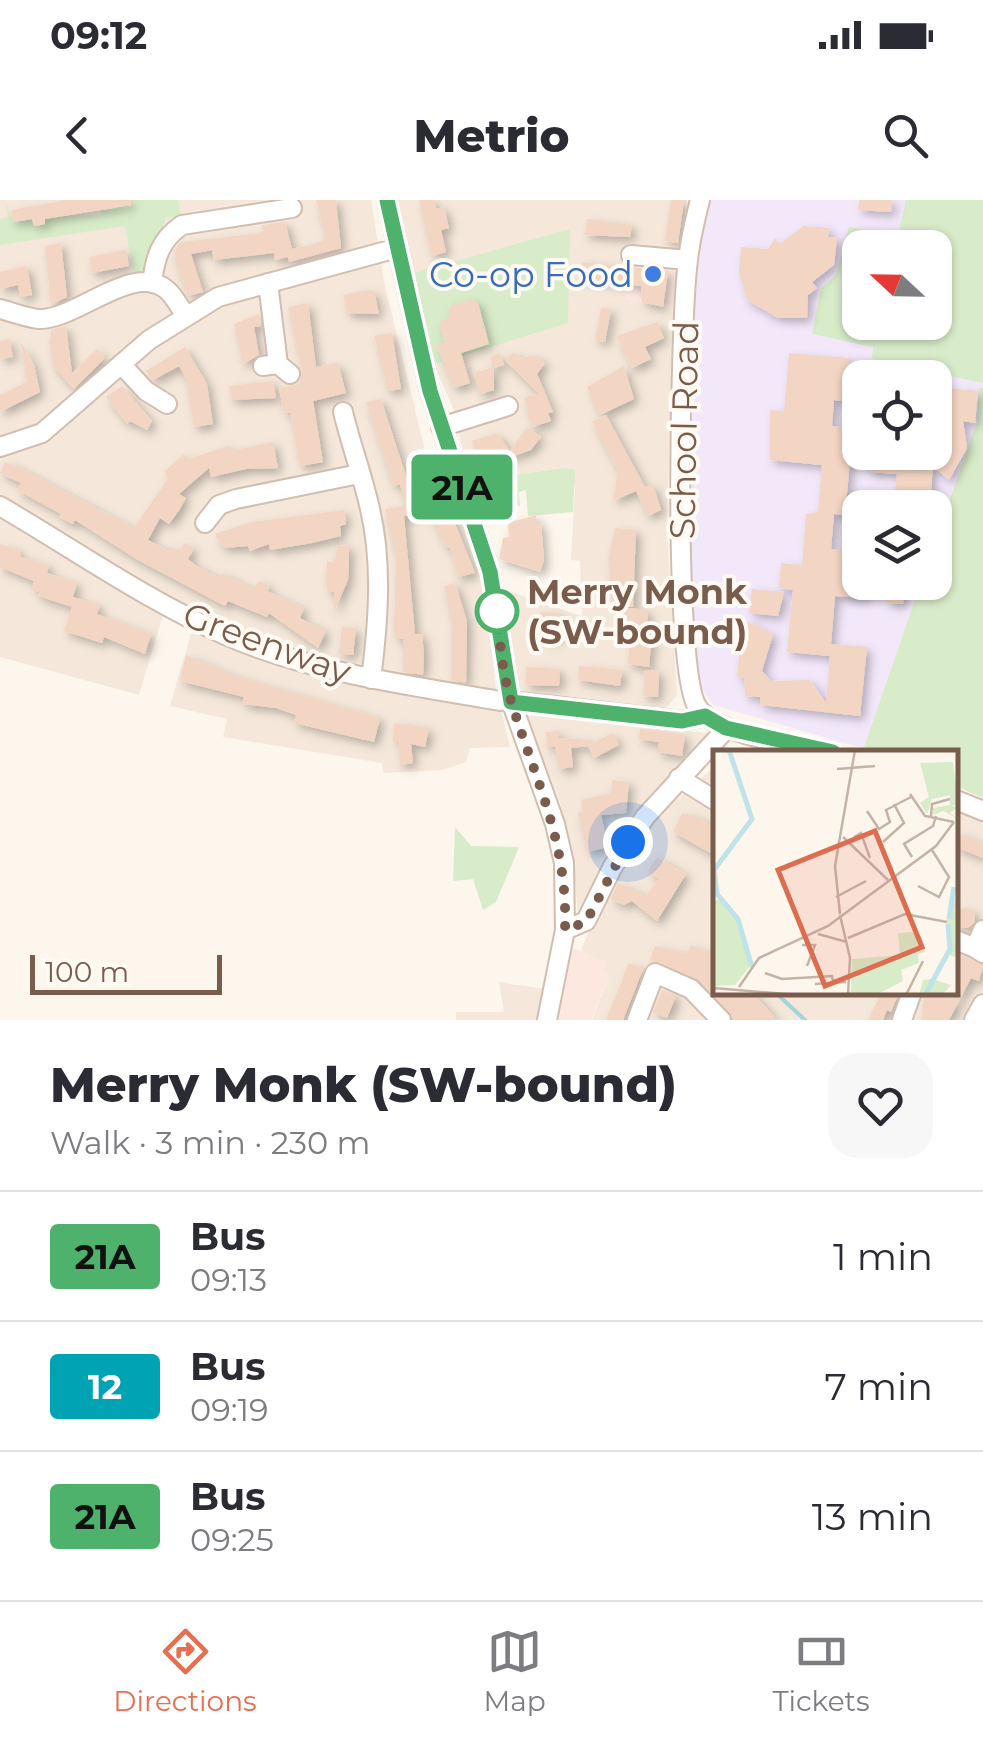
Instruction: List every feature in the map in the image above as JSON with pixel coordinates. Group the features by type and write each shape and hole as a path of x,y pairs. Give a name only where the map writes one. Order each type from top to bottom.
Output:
{"street":[{"path":"387,200 441,427 490,572 512,702 555,824 564,863 565,930 547,1020"},
{"name":"School Road","path":"700,200 688,260 683,632 690,692 705,716"},
{"path":"152,283 159,250 168,235 182,226 294,204 306,222"},
{"path":"0,446 42,432 122,364 218,297 397,248"},
{"path":"631,255 688,260"},
{"path":"0,308 40,319 76,311 106,292 152,283 170,293 186,316"},
{"path":"268,283 277,368"},
{"path":"122,364 146,390 170,406"},
{"path":"441,427 508,406"},
{"path":"343,412 371,510 376,558 376,646 371,679"},
{"path":"205,523 216,502 358,474"},
{"name":"Greenway","path":"0,506 139,592 228,637 371,679 512,702 682,721 705,716"},
{"path":"705,716 726,728 824,750"},
{"path":"565,930 586,922 636,830 726,728"},
{"path":"679,778 713,798"},
{"path":"958,801 983,811"},
{"path":"979,951 983,930"},
{"path":"642,1018 655,974 691,989 720,1020"},
{"path":"902,1020 911,995"},
{"path":"974,1020 983,1004"}],"shaded area":[{"path":"0,200 371,200 384,282 428,463 462,517 484,587 496,690 510,747 470,748 466,762 443,770 383,773 382,763 223,737 227,719 170,706 192,630 163,615 139,695 0,657"},
{"path":"397,200 687,200 678,262 626,298 673,310 667,531 677,695 664,711 525,695 519,686 505,590 582,616 580,561 571,560 575,485 564,468 470,481 453,408 434,365 567,323 569,230 412,273"},
{"path":"706,200 983,200 983,798 958,787 958,750 869,750 713,705 698,683 691,657 693,270"},
{"path":"630,258 678,262 673,310 626,298"},
{"path":"526,715 707,733 708,742 650,798 604,865 578,915 572,853 560,803"},
{"path":"713,768 713,995 958,995 958,811 983,822 983,1020 592,1020 609,976 581,950 600,906 648,825"},
{"path":"573,948 607,962 603,971 609,975 591,1020 556,1020"},
{"path":"499,982 544,989 537,1020 456,1020 456,1012 504,1012"}],"green space":[{"path":"65,200 68,216 101,215 100,211 116,208 117,200 178,200 181,216 166,218 143,277 134,277 125,226 0,245 0,219 8,217 5,201 14,222 29,220 32,214 34,226 45,224 43,212 62,216 60,201"},
{"path":"906,200 983,200 983,383 952,376 952,360 877,360 872,359 873,347 812,334 821,288 836,275 842,253 842,340 952,340 952,230 899,230"},
{"path":"570,229 568,323 434,365 412,273"},
{"path":"979,388 983,388 983,798 958,787 958,750 864,747 915,600 952,600 952,494 977,422"},
{"path":"564,468 575,470 573,512 528,516 526,490 519,492 520,506 493,509 475,496 470,481"},
{"path":"455,827 471,846 519,847 496,902 483,910 473,879 453,881"}],"building":[{"path":"67,200 131,200 131,205 45,219 45,224 34,226 32,219 13,222 11,210"},
{"path":"316,200 336,200 341,248 289,262 288,257 275,260 274,253 214,260 212,250 191,254 203,292 188,296 175,259 174,250 181,242 263,233 262,225 285,222 292,249 314,244 326,239"},
{"path":"419,200 434,200 436,209 444,207 449,228 441,230 446,252 432,256"},
{"path":"671,200 684,200 678,243 665,241"},
{"path":"859,200 892,200 891,212 858,210"},
{"path":"587,219 632,225 630,237 585,235"},
{"path":"803,226 829,228 828,237 837,238 834,265 812,282 817,288 808,295 807,318 778,318 747,300 739,271 741,247 768,249 775,238 780,244"},
{"path":"61,243 67,297 51,305 45,246"},
{"path":"126,250 129,266 92,273 89,257"},
{"path":"582,262 668,271 663,307 642,302 641,286 580,278"},
{"path":"27,266 32,295 20,297 18,285 0,289 0,272"},
{"path":"374,291 379,314 347,313 343,295"},
{"path":"472,299 478,303 489,344 461,353 470,383 454,388 436,345 444,343 439,323 449,317 450,306"},
{"path":"308,303 316,367 338,363 346,393 313,401 323,462 300,466 290,412 284,413 279,388 300,384 302,371 288,307"},
{"path":"601,308 611,309 605,342 595,340"},
{"path":"259,314 261,326 254,327 259,355 243,364 234,324"},
{"path":"657,322 664,338 645,347 651,359 632,368 617,336"},
{"path":"66,326 72,373 97,349 105,358 74,389 53,366 50,344 51,330"},
{"path":"392,333 401,389 388,391 374,336"},
{"path":"9,339 13,357 0,359 0,341"},
{"path":"21,342 34,365 40,392 0,412 0,395 27,382"},
{"path":"185,347 207,384 213,424 194,427 186,378 179,366 153,380 146,371"},
{"path":"513,352 521,358 534,355 545,363 537,374 553,412 548,413 551,421 533,427 524,398 538,393 506,361"},
{"path":"789,353 849,358 842,360 841,401 834,400 832,426 842,427 842,470 849,470 847,490 842,490 842,515 834,514 831,549 842,550 842,596 835,596 831,644 867,647 860,716 761,705 760,697 745,696 744,678 737,677 742,624 748,622 773,634 762,671 771,681 810,680 826,703 830,656 787,652 793,590 779,588 781,563 802,565 806,514 818,512 822,465 770,460 770,410 784,411"},
{"path":"500,354 504,365 494,368 494,390 480,394 474,373 493,367 490,357"},
{"path":"624,366 634,399 600,415 587,387"},
{"path":"273,381 276,398 232,400 229,386"},
{"path":"122,386 152,421 147,430 130,421 127,424 106,397"},
{"path":"952,389 978,391 975,423 963,421 967,448 949,480 937,470 952,470"},
{"path":"381,399 408,482 393,486 366,402"},
{"path":"606,415 645,487 653,484 661,510 648,516 636,491 613,501 618,471 592,421"},
{"path":"527,427 541,437 531,450 481,467 472,441 497,433 510,451"},
{"path":"273,442 278,468 246,469 211,477 209,468 179,494 186,498 180,509 169,524 160,518 148,540 169,551 172,547 180,552 184,543 194,548 188,559 219,578 222,573 253,589 259,581 270,586 267,591 304,608 300,618 326,631 318,648 269,613 267,617 228,601 225,606 138,560 75,520 73,524 59,517 61,514 17,490 21,483 0,473 5,462 18,467 134,528 167,480 165,471 184,454 188,459 229,446 230,451"},
{"path":"933,470 931,490 895,490 897,474 870,472"},
{"path":"429,477 436,504 444,500 475,573 458,577 450,547 446,548 430,513 404,516 415,634 422,634 423,675 403,672 403,639 397,639 394,630 396,558 385,509 406,506 400,484"},
{"path":"344,510 346,524 340,526 341,536 312,543 270,550 269,544 250,551 248,546 224,548 215,534 252,522"},
{"path":"536,515 536,523 541,523 544,560 540,572 499,559 503,538 509,537 508,523"},
{"path":"615,528 636,530 633,607 618,606 618,600 611,599 609,557"},
{"path":"0,544 19,550 21,557 49,565 47,573 77,583 73,597 100,605 97,614 151,634 145,654 104,637 102,643 64,631 72,607 38,596 40,592 32,590 34,581 0,567"},
{"path":"337,545 349,546 349,563 348,580 334,612 334,592 327,591 326,575 327,561 335,562"},
{"path":"455,583 467,621 466,683 452,680 452,622 444,586"},
{"path":"752,589 784,592 778,616 749,613"},
{"path":"628,608 648,610 646,634 652,635 649,667 628,664"},
{"path":"540,612 560,613 559,639 538,638"},
{"path":"342,627 356,628 353,655 339,654"},
{"path":"186,655 236,676 380,718 374,742 294,723 296,715 242,704 244,697 180,681"},
{"path":"579,666 622,670 620,686 578,680"},
{"path":"526,667 560,669 559,686 526,685"},
{"path":"645,670 659,671 658,697 643,696"},
{"path":"394,723 429,728 425,747 411,744 413,763 400,765 398,740 393,741"},
{"path":"640,729 685,735 682,756 658,752 659,742 639,739"},
{"path":"559,731 558,738 590,740 590,744 613,733 619,745 594,758 588,746 571,748 573,767 559,769 555,746 547,747 546,732"},
{"path":"612,780 629,782 626,813 601,815 608,847 587,852 578,813 583,812 581,800 611,793"},
{"path":"682,813 698,817 713,827 713,854 673,832"},
{"path":"958,833 983,843 983,858 958,848"},
{"path":"657,857 686,874 657,921 632,901 624,905 611,899 618,883 646,896 659,879 648,871"},
{"path":"961,908 969,908 975,914 975,922 969,928 958,925"},
{"path":"691,945 713,955 713,995 755,995 777,1020 735,1020 699,980 650,960 655,946 687,954"},
{"path":"958,954 983,965 979,981 971,978 949,1020 921,1020 925,995 956,1001"},
{"path":"629,963 643,969 623,1020 606,1020"},
{"path":"662,990 676,996 667,1018 653,1012"},
{"path":"880,995 898,995 883,1020 868,1020"}],"waterway":[{"path":"778,995 805,1020"}],"bus line":[{"name":"21A","path":"387,200 430,391 490,572 511,702 682,721 705,716 740,732 825,750"}],"place":[{"name":"Co-op Food","path":"653,274"},
{"name":"Merry Monk (SW-bound)","path":"497,611"}],"route":[{"path":"497,611 511,702 555,824 564,863 565,930 586,922 628,842"}]}
